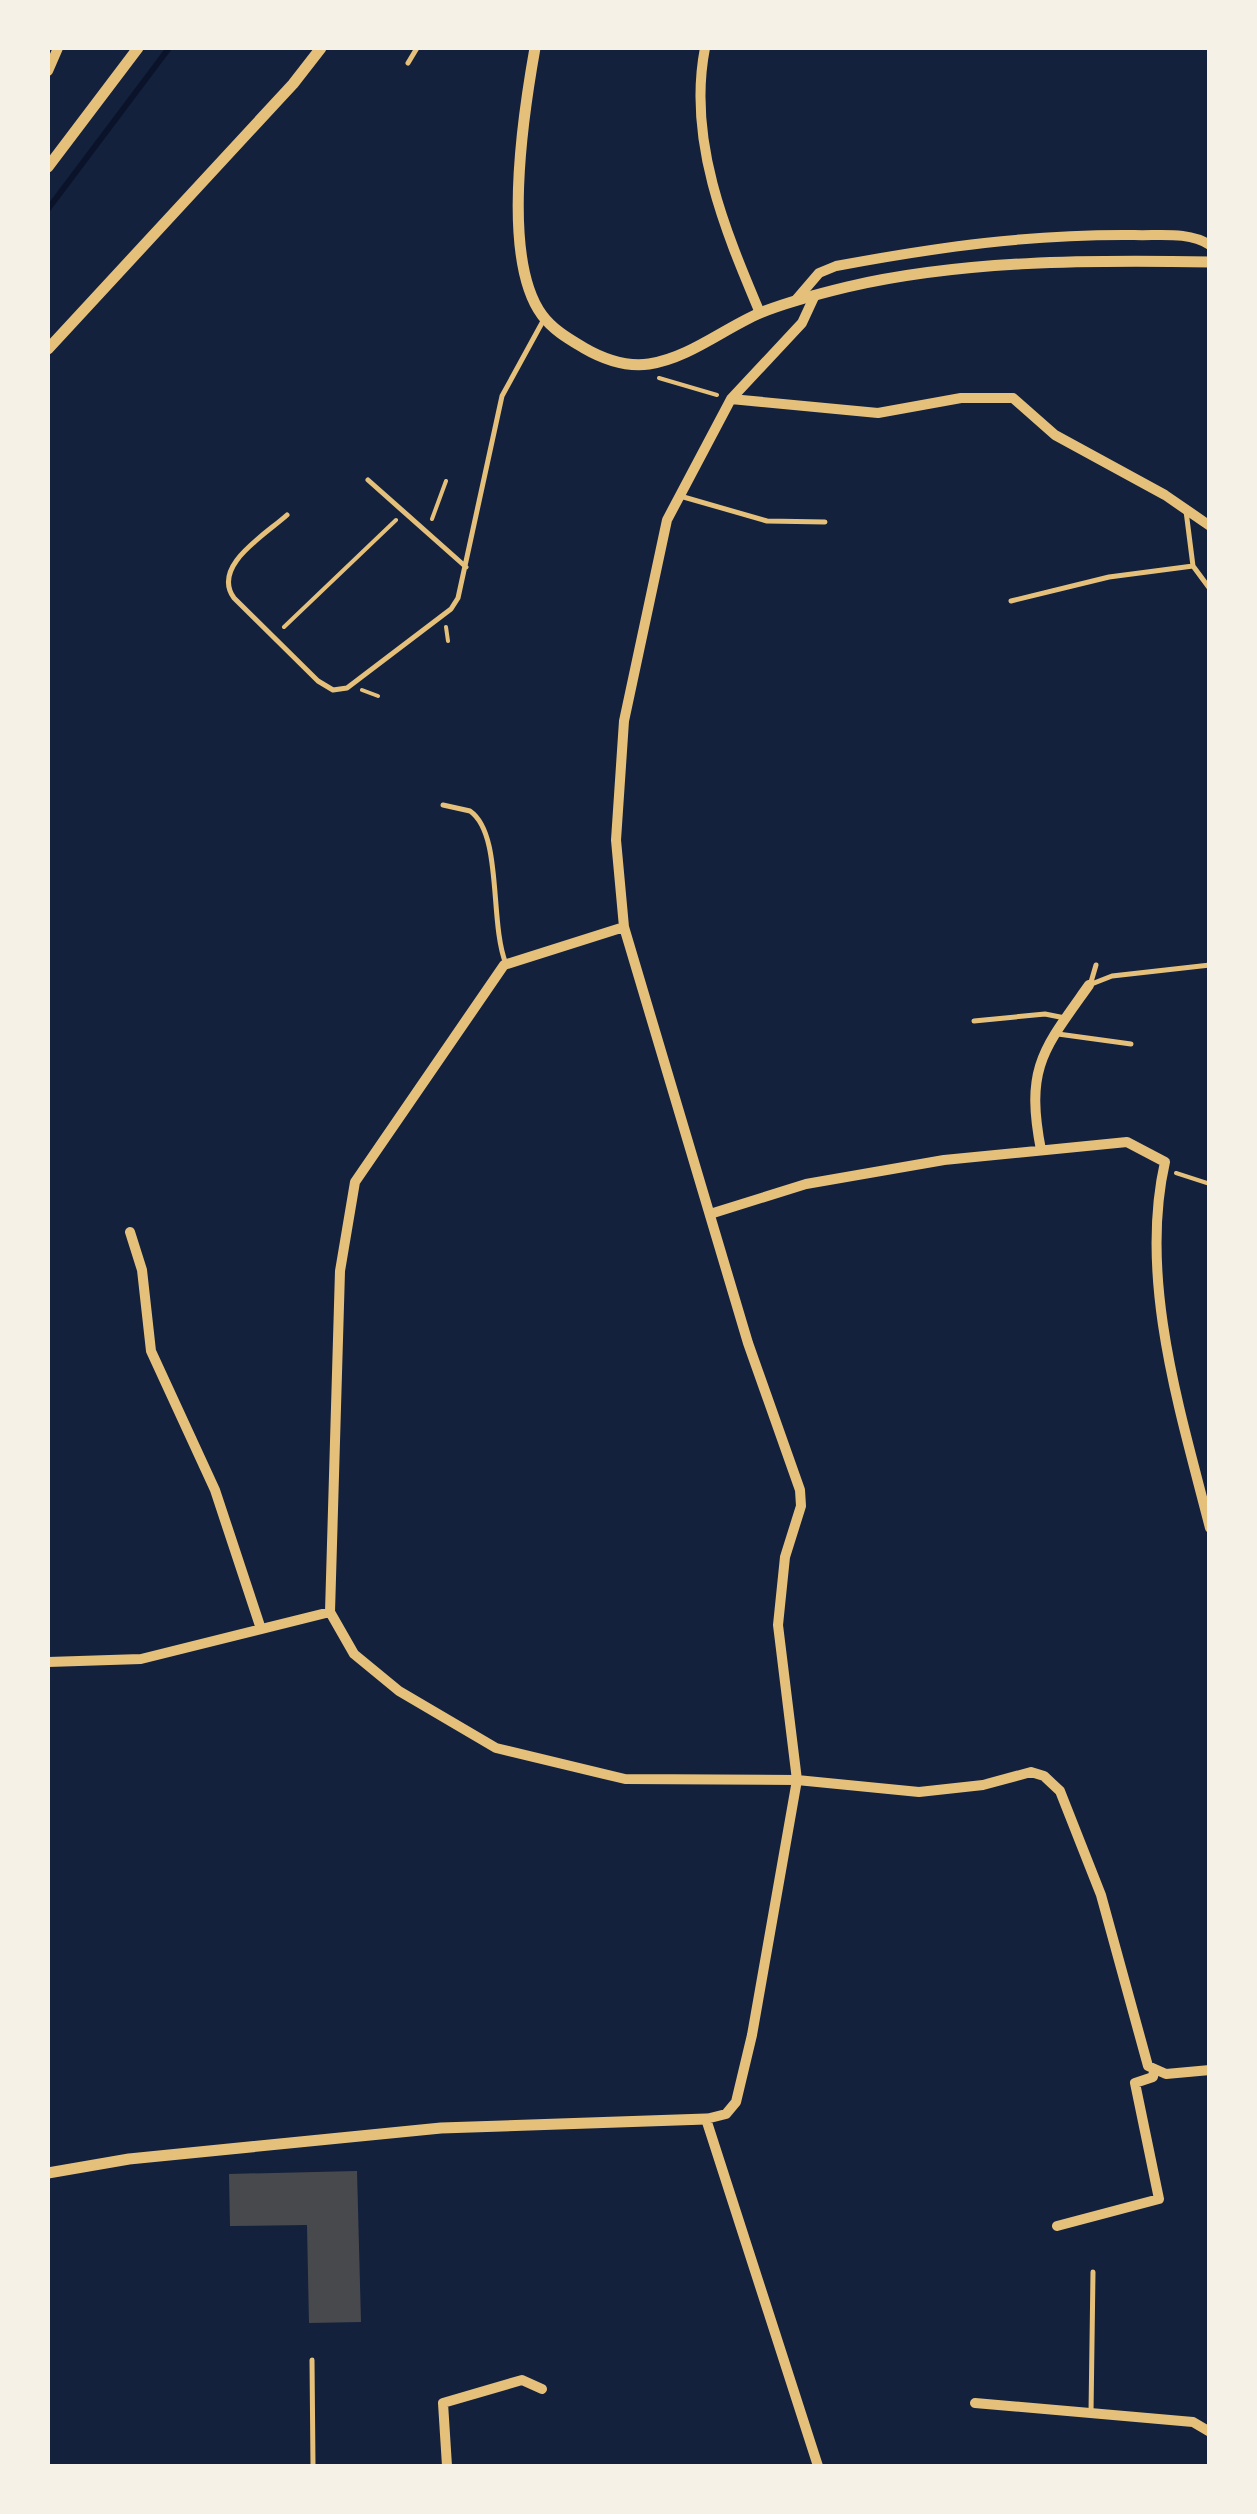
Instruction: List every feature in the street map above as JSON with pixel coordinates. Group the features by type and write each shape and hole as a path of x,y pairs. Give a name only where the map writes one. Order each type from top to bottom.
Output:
{"street":[{"path":"48,70 58,48"},
{"path":"48,167 138,48"},
{"path":"48,349 294,84 321,48"},
{"path":"535,48 526,107 520,227 526,282 545,318 592,353 628,364 667,358 760,313 815,295 932,272 1046,263 1210,262"},
{"path":"704,48 700,72 711,192 760,313"},
{"path":"794,302 819,274 836,266 960,243 1044,234 1184,236 1210,245"},
{"path":"48,2173 130,2160 441,2128 706,2119 726,2114 736,2102 752,2035 797,1780 778,1625 784,1557 801,1506 800,1490 710,1214 624,926 616,840 624,720 668,520 677,495 731,399 802,323 815,295"},
{"path":"731,399 878,413 961,398 1012,398 1055,435 1165,495 1210,526"},
{"path":"624,926 506,964 355,1182 340,1271 330,1612 354,1654 399,1691 496,1748 625,1779 797,1780 919,1792 984,1785 1031,1772 1053,1781 1101,1895 1146,2060 1154,2072"},
{"path":"1041,1150 1035,1118 1036,1076 1044,1048 1089,985"},
{"path":"710,1214 854,1173 1041,1150 1127,1142 1165,1162 1157,1219 1161,1297 1210,1528"},
{"path":"130,1232 142,1270 151,1351 216,1490 261,1630"},
{"path":"48,1662 140,1659 330,1612"},
{"path":"1154,2072 1210,2070"},
{"path":"1057,2226 1159,2198 1136,2084 1148,2080 1154,2072"},
{"path":"706,2119 818,2466"},
{"path":"448,2466 443,2403 522,2380 542,2389"},
{"path":"974,2403 1193,2422 1210,2432"}],"lane":[{"path":"408,63 417,48"},
{"path":"287,515 228,569 226,578 234,598 318,682 333,690 347,688 451,609 466,567 502,396 545,318"},
{"path":"368,480 466,567"},
{"path":"677,495 767,521 825,522"},
{"path":"1186,512 1193,566 1210,589"},
{"path":"1010,601 1110,578 1193,566"},
{"path":"443,806 470,810 488,836 496,936 506,964"},
{"path":"1089,985 1096,965"},
{"path":"1089,985 1112,976 1210,965"},
{"path":"974,1021 1045,1014 1065,1018"},
{"path":"1055,1033 1131,1044"},
{"path":"1091,2413 1093,2272"},
{"path":"312,2360 313,2466"}],"path":[{"path":"628,364 663,380 731,399"},
{"path":"428,533 446,481"},
{"path":"273,637 404,512"},
{"path":"1165,1162 1175,1172 1210,1184"}],"building":[{"path":"357,2171 361,2322 309,2323 307,2225 230,2226 229,2174"}],"waterway":[{"path":"48,209 169,48"}]}
